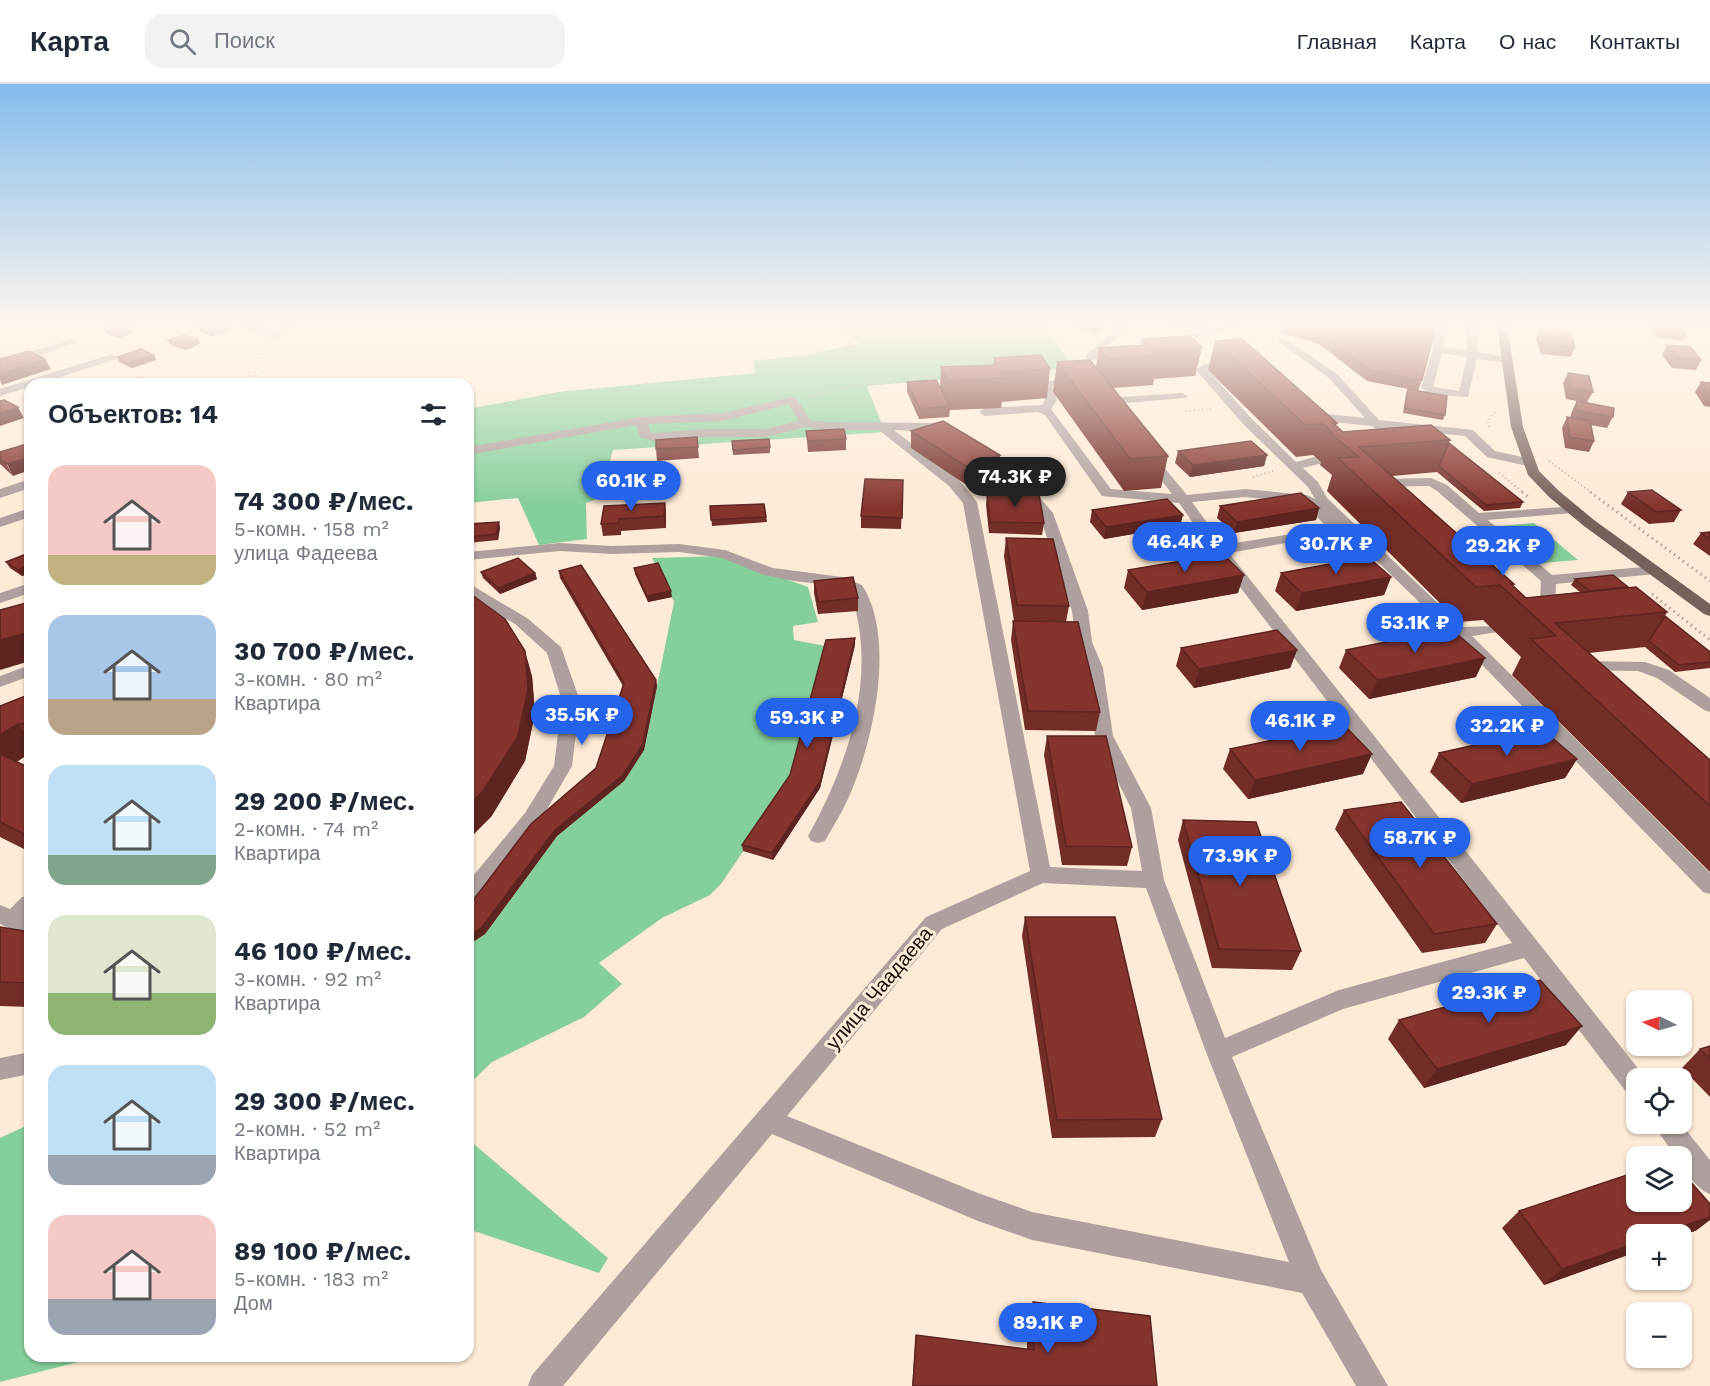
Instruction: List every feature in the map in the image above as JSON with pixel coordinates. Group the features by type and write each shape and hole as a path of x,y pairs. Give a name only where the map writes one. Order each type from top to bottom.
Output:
{"main road":[{"path":"1511,386 1517,428 1527,462 1540,481 1572,509 1710,611"}],"street":[{"path":"0,393 23,386"},
{"path":"1044,410 1051,400 1046,386"},
{"path":"1087,386 1097,392 1117,417"},
{"path":"1217,386 1247,421 1313,485 1322,500 1459,632 1710,886"},
{"path":"1343,386 1377,424 1388,440"},
{"path":"1427,386 1426,388 1453,395 1464,395 1466,386"},
{"path":"1097,392 1182,396"},
{"path":"474,450 641,421 723,417 792,400 806,423"},
{"path":"1300,409 1313,417 1441,428 1469,433 1491,454 1527,462"},
{"path":"985,412 1044,410 1049,412 1107,493 1183,499 1266,494 1307,499 1338,530 1218,550"},
{"path":"641,421 644,434 654,437 705,433 765,433 806,423 828,426 938,427 946,429 966,442 1016,479 1046,513 1080,611 1084,642 1095,668 1104,736 1141,808 1154,880 1218,1052 1311,1280 1373,1386"},
{"path":"881,426 954,483 970,502 1041,875 1154,880"},
{"path":"1139,444 1183,499 1218,550 1531,947 1626,1072"},
{"path":"1294,466 1326,458"},
{"path":"1364,484 1431,482 1478,517 1549,580 1655,570"},
{"path":"1313,485 1333,484"},
{"path":"0,494 24,485"},
{"path":"1478,517 1572,509"},
{"path":"0,523 24,514"},
{"path":"474,555 560,547 611,550 679,548 725,554 770,572 794,578 842,582 857,588 865,605 871,644 869,687 859,739 841,794 818,836"},
{"path":"1536,625 1547,624 1549,580"},
{"path":"0,598 24,590"},
{"path":"474,592 521,621 555,651 571,701 563,766 532,818 474,890"},
{"path":"1459,632 1492,629"},
{"path":"1568,667 1639,666 1664,674 1710,706"},
{"path":"1494,667 1512,667"},
{"path":"0,682 24,672"},
{"name":"улица Чаадаева","path":"543,1386 934,923 1041,875"},
{"path":"14,921 24,910"},
{"path":"1218,1052 1339,1000 1531,947"},
{"path":"0,1069 24,1064"},
{"path":"767,1119 978,1207 1032,1226 1311,1280"},
{"path":"1674,1134 1710,1180"}],"path":[{"path":"792,400 859,386"},
{"path":"1549,461 1710,580"},
{"path":"1266,494 1252,476 1294,466"}],"green space":[{"path":"623,386 870,386 867,386 885,432 613,450 600,498 586,503 587,539 539,545 518,498 474,502 474,408 558,392"},
{"path":"1534,523 1578,560 1541,563 1499,526"},
{"path":"722,556 808,587 818,622 793,626 794,640 826,646 791,781 721,884 710,895 662,918 599,963 622,984 584,1017 492,1062 474,1079 474,941 485,934 557,836 624,781 644,750 674,602 652,558"},
{"path":"24,1127 24,1362 78,1362 0,1382 0,1138"},
{"path":"474,1144 608,1258 599,1273 474,1231"}],"building":[{"path":"909,386 939,386 950,406 920,409"},
{"path":"1075,386 1111,386 1168,456 1130,459"},
{"path":"1263,386 1295,386 1337,423 1333,423 1343,432 1431,425 1450,440 1359,447 1514,584 1511,584 1526,598 1636,587 1667,612 1555,623 1710,760 1710,806 1531,639 1556,636 1500,585 1476,587 1338,458 1359,457 1330,433 1333,433 1323,424 1305,425"},
{"path":"1570,386 1591,386 1593,392 1571,389"},
{"path":"1703,386 1710,386 1710,396"},
{"path":"1408,389 1447,396 1445,415 1405,408"},
{"path":"4,400 18,407 0,413 0,401"},
{"path":"1577,401 1614,408 1613,417 1575,410"},
{"path":"1567,417 1590,421 1594,441 1570,437"},
{"path":"943,421 1000,455 967,467 911,431"},
{"path":"844,429 846,439 808,441 806,431"},
{"path":"697,437 698,447 656,449 656,440"},
{"path":"769,439 770,447 733,450 732,441"},
{"path":"1251,441 1267,455 1193,465 1178,451"},
{"path":"1449,443 1523,502 1486,505 1439,466"},
{"path":"24,445 24,459 7,464 0,459 0,452"},
{"path":"865,479 903,480 902,518 861,516"},
{"path":"1652,490 1681,510 1656,512 1628,492"},
{"path":"987,493 1039,494 1044,523 990,522"},
{"path":"1301,493 1319,508 1237,522 1220,506"},
{"path":"1167,499 1183,515 1106,527 1092,510"},
{"path":"665,503 664,516 619,519 619,523 601,524 604,506"},
{"path":"764,504 766,517 711,520 710,506"},
{"path":"499,522 496,534 474,536 474,524"},
{"path":"1710,532 1710,539 1701,533"},
{"path":"1006,538 1053,539 1069,606 1017,605"},
{"path":"1223,554 1244,575 1147,592 1128,570"},
{"path":"24,555 24,568 18,570 6,562"},
{"path":"1368,557 1391,577 1302,593 1281,573"},
{"path":"518,558 535,573 498,588 481,572"},
{"path":"658,563 671,591 647,596 634,568"},
{"path":"581,565 656,680 643,744 623,775 555,830 482,927 474,933 474,899 531,824 596,768 624,683 559,571"},
{"path":"1613,575 1628,587 1590,591 1575,579"},
{"path":"853,577 858,598 818,602 814,581"},
{"path":"474,596 505,619 525,651 528,688 518,736 483,791 474,800"},
{"path":"24,604 24,634 0,640 0,610"},
{"path":"1665,616 1710,652 1710,662 1679,665 1649,641"},
{"path":"1013,621 1078,622 1100,712 1028,711"},
{"path":"1451,629 1485,658 1378,680 1346,650"},
{"path":"1277,630 1297,650 1199,669 1181,648"},
{"path":"855,638 820,782 772,853 742,845 790,775 826,640"},
{"path":"24,696 24,724 18,724 0,735 0,706"},
{"path":"1344,725 1372,754 1255,780 1230,749"},
{"path":"1543,730 1577,759 1472,784 1439,753"},
{"path":"1047,736 1106,736 1132,847 1066,846"},
{"path":"0,754 24,765 24,834 0,822"},
{"path":"1401,802 1497,924 1434,934 1344,810"},
{"path":"1183,820 1256,822 1301,951 1219,949"},
{"path":"1025,917 1115,917 1162,1119 1057,1120"},
{"path":"0,927 24,931 24,983 0,982"},
{"path":"1540,980 1582,1026 1437,1069 1399,1020"},
{"path":"1710,1046 1710,1059 1700,1049"},
{"path":"1626,1175 1626,1212 1692,1212 1692,1183 1710,1204 1710,1217 1689,1224 1626,1224 1626,1247 1562,1269 1519,1211"},
{"path":"1033,1302 1150,1316 1157,1386 913,1386 916,1335 1034,1350"}]}
